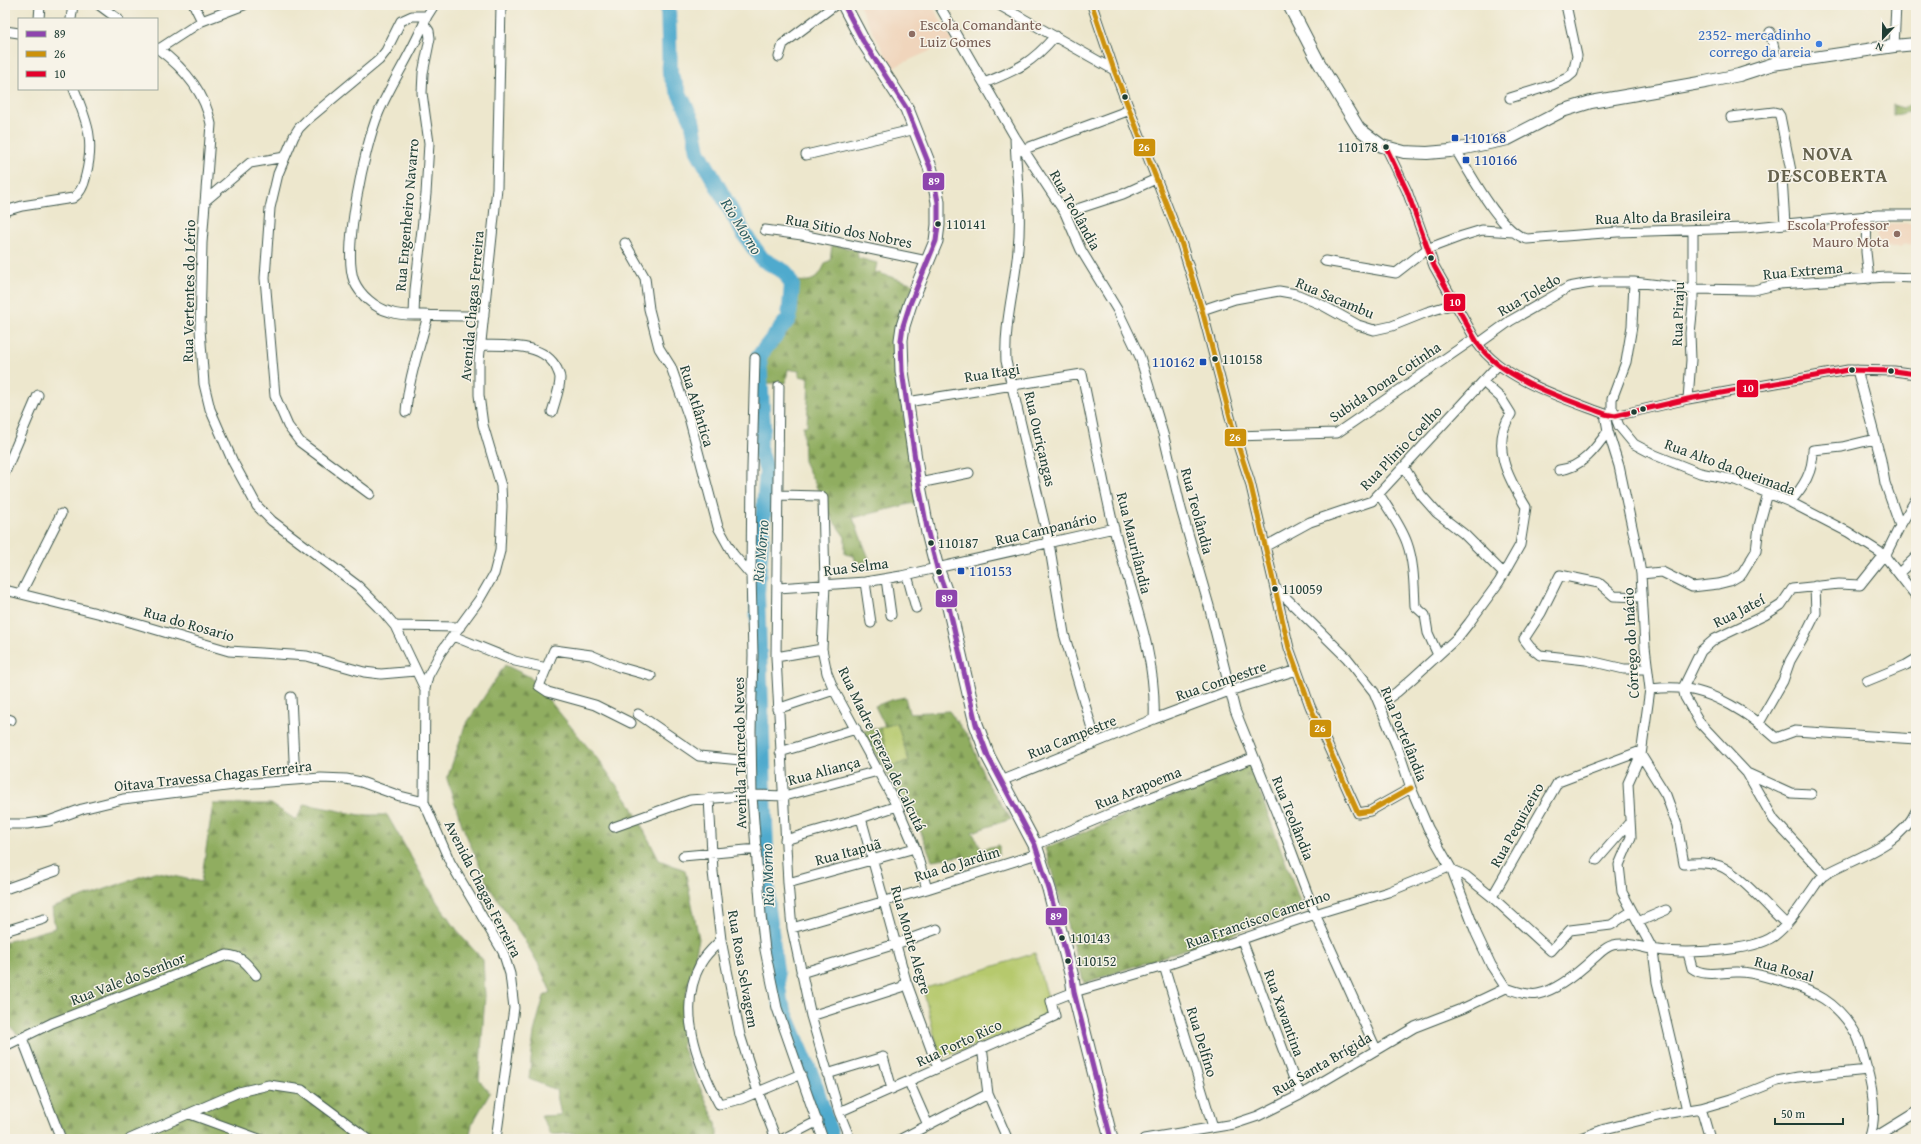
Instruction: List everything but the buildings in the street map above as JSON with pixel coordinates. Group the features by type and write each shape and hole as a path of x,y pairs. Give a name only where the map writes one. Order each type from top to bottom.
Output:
{"main road":[{"path":"844,5 863,41 907,109 930,167 938,202 936,241 903,326 901,353 919,483 937,568 946,590 976,724 988,756 1036,850 1049,890 1072,977 1074,992 1111,1139"}],"street":[{"path":"38,18 40,5"},
{"path":"71,18 73,5"},
{"path":"99,5 117,18"},
{"path":"194,5 202,21"},
{"path":"158,49 202,21 244,5"},
{"path":"434,5 378,114 366,151 356,204 351,254 353,280 368,300 389,312 414,315 484,316"},
{"name":"Avenida Chagas Ferreira","path":"497,1139 514,1008 510,974 503,952 450,862 424,802 425,689 428,676 441,652 479,600 495,571 500,551 502,506 500,486 483,425 479,395 480,345 497,188 501,5"},
{"path":"779,57 783,44 835,5"},
{"path":"939,5 984,83 1025,66 1040,53 1055,36"},
{"path":"999,5 1008,8 1114,70"},
{"path":"1092,5 1114,70 1181,242 1202,310 1235,436 1250,482 1289,648 1310,706 1358,813 1370,812 1411,788"},
{"path":"1288,5 1318,61 1359,129 1376,142 1386,147 1404,152 1427,153 1456,150 1508,139 1562,111 1591,102 1671,89 1739,75 1778,64 1916,44"},
{"path":"1510,98 1552,85 1567,78 1573,73 1577,56 1566,5"},
{"path":"1894,46 1896,5"},
{"path":"370,494 300,442 288,426 275,396 265,278 270,208 278,174 299,128 379,60 386,51 401,21 412,16 425,20"},
{"name":"Rua Engenheiro Navarro","path":"414,315 415,290 426,194 429,143 422,93 423,73 430,38 425,20"},
{"path":"5,31 18,33"},
{"path":"1770,32 1778,64"},
{"name":"Rua Vertentes do Lério","path":"158,49 186,73 203,97 211,124 205,201 200,307 201,358 204,384 210,409 233,462 248,491 262,511 272,521 358,586 379,607 395,626 425,689"},
{"name":"Rua Ouriçangas","path":"984,83 1015,137 1020,151 1018,249 1005,339 1006,362 1013,384 1049,543 1064,634 1096,742"},
{"path":"5,211 22,206 73,198 78,194 83,186 91,150 87,122 74,90"},
{"path":"1020,151 1130,110"},
{"path":"1732,118 1774,112 1778,113 1780,116 1791,172 1782,177 1785,224"},
{"path":"806,155 916,129"},
{"path":"1386,147 1408,191 1427,250 1434,266 1476,341 1485,354 1498,365 1546,391 1605,414 1615,416 1688,399 1848,370 1894,371 1916,374"},
{"name":"Rua Alto da Brasileira","path":"1456,150 1494,210 1520,238 1535,239 1617,232 1693,230 1785,224 1867,215 1916,215"},
{"name":"Rua Teolândia","path":"1020,151 1064,213 1081,250 1118,311 1140,357 1164,437 1181,509 1209,606 1229,691 1253,758 1285,834 1315,914 1376,1049"},
{"path":"205,201 250,163 285,157"},
{"path":"1064,213 1123,194 1156,179"},
{"path":"1867,215 1866,252 1869,279"},
{"name":"Rua Sitio dos Nobres","path":"765,230 802,235 927,261"},
{"path":"1325,261 1396,273 1427,250 1482,230 1513,232"},
{"name":"Rua Piraju","path":"1688,399 1691,360 1690,333 1693,289 1693,230"},
{"name":"Rua Atlântica","path":"625,243 645,278 649,309 659,348 671,367 690,421 718,527 733,554 751,575"},
{"name":"Rua Extrema","path":"1693,289 1754,290 1780,284 1916,278"},
{"name":"Rua Toledo","path":"1476,341 1569,287 1600,282 1634,282 1693,289"},
{"path":"1615,416 1612,399 1626,362 1632,326 1634,282"},
{"name":"Rua Sacambu","path":"1202,310 1235,299 1279,291 1296,294 1322,305 1347,318 1358,326 1374,330 1387,328 1427,312 1454,304"},
{"path":"406,412 408,389 428,315"},
{"name":"Subida Dona Cotinha","path":"1235,436 1337,433 1476,341"},
{"path":"480,345 514,346 532,349 546,356 554,364 560,377 552,412"},
{"name":"Avenida Tancredo Neves","path":"755,358 753,378 751,575 751,761 761,915 770,976 777,1008 818,1121 823,1139"},
{"name":"Rua Plinio Coelho","path":"1266,546 1310,522 1372,501 1498,365"},
{"path":"1857,370 1882,460 1885,483 1900,526"},
{"name":"Rua Itagi","path":"907,402 1082,374"},
{"name":"Rua Maurilândia","path":"1082,374 1114,528 1149,653 1155,694 1154,718"},
{"path":"1380,704 1397,692 1458,637 1503,574 1520,546 1526,507 1512,483 1502,459 1503,426 1511,414 1501,398 1483,382"},
{"path":"779,386 778,588 776,657 781,796 792,928 800,973 811,1016 839,1112 850,1139"},
{"path":"5,472 38,395"},
{"name":"Córrego do Inácio","path":"1605,414 1608,431 1619,466 1638,554 1641,574 1647,668 1650,689 1641,752 1628,783 1631,837 1619,865 1622,892 1653,950"},
{"name":"Rua Alto da Queimada","path":"1615,416 1619,426 1634,444 1655,455 1700,474 1735,480 1768,493 1790,502 1848,532 1885,556 1916,596"},
{"path":"1559,470 1574,467 1586,458 1608,431"},
{"path":"1790,502 1804,485 1811,470 1813,450 1842,447 1875,439"},
{"path":"1404,467 1422,495 1437,513 1464,534 1503,574"},
{"path":"919,483 969,473"},
{"path":"1641,574 1662,572 1692,587 1730,581 1742,574 1756,551 1759,526 1768,493"},
{"path":"1379,494 1408,544 1415,606 1425,615 1428,633 1438,655"},
{"name":"Rua Madre Tereza de Calcutá","path":"779,495 820,496 823,498 824,585 822,649 827,673 834,690 897,806 915,848 927,889"},
{"path":"1885,556 1916,499"},
{"path":"20,594 62,514"},
{"name":"Rua Campanário","path":"937,568 1114,528"},
{"name":"Rua Jateí","path":"1683,688 1701,651 1715,639 1781,605 1792,589 1839,584 1860,585 1885,556"},
{"path":"1899,573 1916,557"},
{"name":"Rua Selma","path":"778,588 866,582 937,568"},
{"path":"907,575 916,608"},
{"path":"1642,598 1614,596 1599,584 1560,575 1541,613 1524,639 1530,647 1540,655 1586,660 1624,669 1647,668"},
{"path":"886,579 891,615"},
{"path":"866,582 871,623"},
{"path":"1759,723 1783,681 1790,661 1806,635 1816,613 1815,586"},
{"name":"Rua Portelândia","path":"1276,588 1347,658 1374,692 1428,828 1450,868 1476,933 1491,965 1506,988"},
{"name":"Rua do Rosario","path":"5,590 113,617 229,651 307,656 375,674 416,671"},
{"path":"395,626 460,627"},
{"path":"454,636 515,661 547,668"},
{"path":"776,657 822,649"},
{"path":"631,723 595,705 548,692 539,686 554,650 591,655 619,667 651,676"},
{"path":"1867,681 1906,665 1916,659"},
{"name":"Rua Compestre","path":"1154,718 1229,691 1297,670"},
{"path":"1683,688 1685,697 1700,723 1747,773 1774,820 1825,874"},
{"path":"1650,689 1683,688 1696,691 1746,713 1776,738 1795,731 1916,739"},
{"path":"778,709 834,690"},
{"path":"291,697 295,780"},
{"path":"638,714 699,756 751,761"},
{"name":"Rua Campestre","path":"1001,781 1154,718"},
{"path":"780,752 856,729"},
{"path":"1641,752 1666,795 1677,825 1684,864 1696,862 1722,867 1732,874 1786,924"},
{"name":"Rua Pequizeiro","path":"1492,897 1558,782 1641,752"},
{"name":"Rua Arapoema","path":"1036,850 1131,805 1253,758"},
{"name":"Rua Aliança","path":"614,827 690,800 753,796 781,796 878,772"},
{"path":"1747,773 1791,793 1811,794"},
{"name":"Oitava Travessa Chagas Ferreira","path":"5,824 27,824 49,820 82,809 123,799 321,778 346,779 361,782 400,796 424,802"},
{"name":"Rua Rosa Selvagem","path":"709,798 712,853 721,940 740,1035 758,1092 776,1139"},
{"path":"785,840 897,806"},
{"path":"1506,988 1526,993 1538,994 1552,989 1571,977 1603,949 1614,944 1629,944 1653,950 1688,953 1759,944 1774,936 1786,924 1825,874 1882,845 1906,827 1916,811"},
{"name":"Rua Monte Alegre","path":"861,818 874,860 906,981 938,1068"},
{"path":"1597,860 1630,822"},
{"name":"Rua Itapuã","path":"788,883 915,848"},
{"path":"684,856 757,849"},
{"name":"Rua do Jardim","path":"792,928 927,889 1036,850"},
{"path":"1450,868 1466,876 1492,897 1504,910 1551,951 1570,930 1611,924 1632,911"},
{"name":"Rua Francisco Camerino","path":"1074,992 1164,966 1315,914 1388,892 1450,868"},
{"path":"5,889 56,871"},
{"path":"1638,922 1666,910"},
{"path":"5,931 44,919"},
{"path":"800,973 896,944 937,929"},
{"path":"721,940 705,958 694,979 689,1018 691,1033 719,1104 741,1100 801,1074"},
{"name":"Rua Xavantina","path":"1242,940 1300,1095"},
{"path":"1653,950 1657,982 1687,1110"},
{"name":"Rua Rosal","path":"1688,953 1692,968 1703,974 1740,972 1791,984 1817,993 1837,1009 1857,1036 1868,1070 1873,1103 1870,1139"},
{"name":"Rua Vale do Senhor","path":"5,1046 52,1023 227,955 244,959 256,975"},
{"name":"Rua Delfino","path":"1164,966 1213,1127"},
{"path":"811,1016 902,987 906,981"},
{"name":"Rua Santa Brígida","path":"1144,1139 1234,1124 1258,1116 1300,1095 1415,1027 1464,1008 1506,988"},
{"name":"Rua Porto Rico","path":"839,1112 909,1082 982,1047 1055,1016 1051,1001 1074,992"},
{"path":"22,1038 61,1139"},
{"path":"982,1047 988,1094 1007,1138"},
{"path":"827,1074 883,1057 892,1089"},
{"path":"1578,1139 1605,1129 1670,1113 1701,1108 1732,1099 1776,1081 1808,1075 1868,1070"},
{"path":"909,1082 928,1125"},
{"path":"130,1139 239,1092 270,1085 302,1090 368,1139"},
{"path":"901,1139 988,1094"},
{"path":"1701,1108 1710,1139"},
{"path":"1870,1139 1916,1112"},
{"path":"190,1114 259,1139"},
{"path":"782,1139 818,1121"}],"shaded area":[{"name":"Escola Comandante Luiz Gomes","path":"859,5 932,5 952,41 892,68"},
{"name":"Escola Professor Mauro Mota","path":"1916,223 1916,244 1902,245 1901,247 1878,247 1877,224"}],"green space":[{"path":"1911,104 1916,104 1916,112 1893,115 1893,105 1903,108"},
{"path":"832,245 857,250 858,258 877,263 875,272 914,284 894,331 894,357 918,502 853,518 870,561 856,563 854,556 845,554 845,537 832,519 804,461 803,426 807,426 809,378 799,376 799,371 788,369 786,383 764,383 763,356 791,322 797,281 808,281 816,278 826,262 830,261"},
{"path":"505,665 530,677 600,762 632,807 659,860 685,870 699,939 686,995 682,1047 716,1123 718,1139 577,1139 574,1133 551,1135 541,1116 561,1115 556,1090 529,1079 534,1032 544,996 551,992 539,965 488,885 462,825 447,779 465,726"},
{"path":"905,697 909,713 949,711 970,739 986,781 1011,819 972,832 982,849 999,845 999,854 969,862 962,856 932,860 913,813 904,804 862,731 880,728 892,766 909,761 897,723 885,726 875,706"},
{"path":"897,723 909,761 891,766 880,728"},
{"path":"1250,765 1303,910 1084,983 1045,848"},
{"path":"213,804 271,804 296,820 305,804 360,815 387,815 437,902 462,937 483,960 485,996 479,1080 490,1093 472,1124 469,1139 70,1139 51,1111 38,1056 5,1021 5,942 55,928 52,908 154,872 201,882"},
{"path":"1035,953 1052,1018 940,1058 923,989"}],"waterway":[{"name":"Rio Morno","path":"668,5 670,74 692,120 698,151 744,234 762,259 785,272 792,285 789,318 759,356 763,428 758,445 767,471 757,593 768,908 780,1001 813,1079 832,1139"}],"transit line":[{"name":"89","path":"844,5 863,41 907,109 930,167 935,186 938,202 936,241 910,304 903,326 901,340 902,371 919,486 928,533 937,568 945,590 976,724 988,756 1035,845 1049,889 1072,977 1074,992 1111,1139"},
{"name":"26","path":"1092,5 1114,70 1181,242 1202,310 1235,436 1250,482 1289,648 1310,706 1358,813 1370,811 1411,788"},
{"name":"10","path":"1386,147 1407,191 1434,266 1478,344 1502,368 1518,378 1554,394 1605,414 1615,416 1688,399 1848,370 1894,371 1916,374"}],"place":[{"name":"Escola Comandante Luiz Gomes","path":"912,34"},
{"name":"2352- mercadinho corrego da areia","path":"1819,44"},
{"name":"110168","path":"1455,138"},
{"name":"110178","path":"1386,147"},
{"name":"110166","path":"1466,160"},
{"name":"110141","path":"938,224"},
{"name":"Escola Professor Mauro Mota","path":"1897,234"},
{"name":"110158","path":"1215,359"},
{"name":"110162","path":"1203,362"},
{"name":"110187","path":"931,543"},
{"name":"110153","path":"961,571"},
{"name":"110059","path":"1275,589"},
{"name":"110143","path":"1062,938"},
{"name":"110152","path":"1068,961"}],"district":[{"name":"NOVA DESCOBERTA","path":"1828,164"}]}
